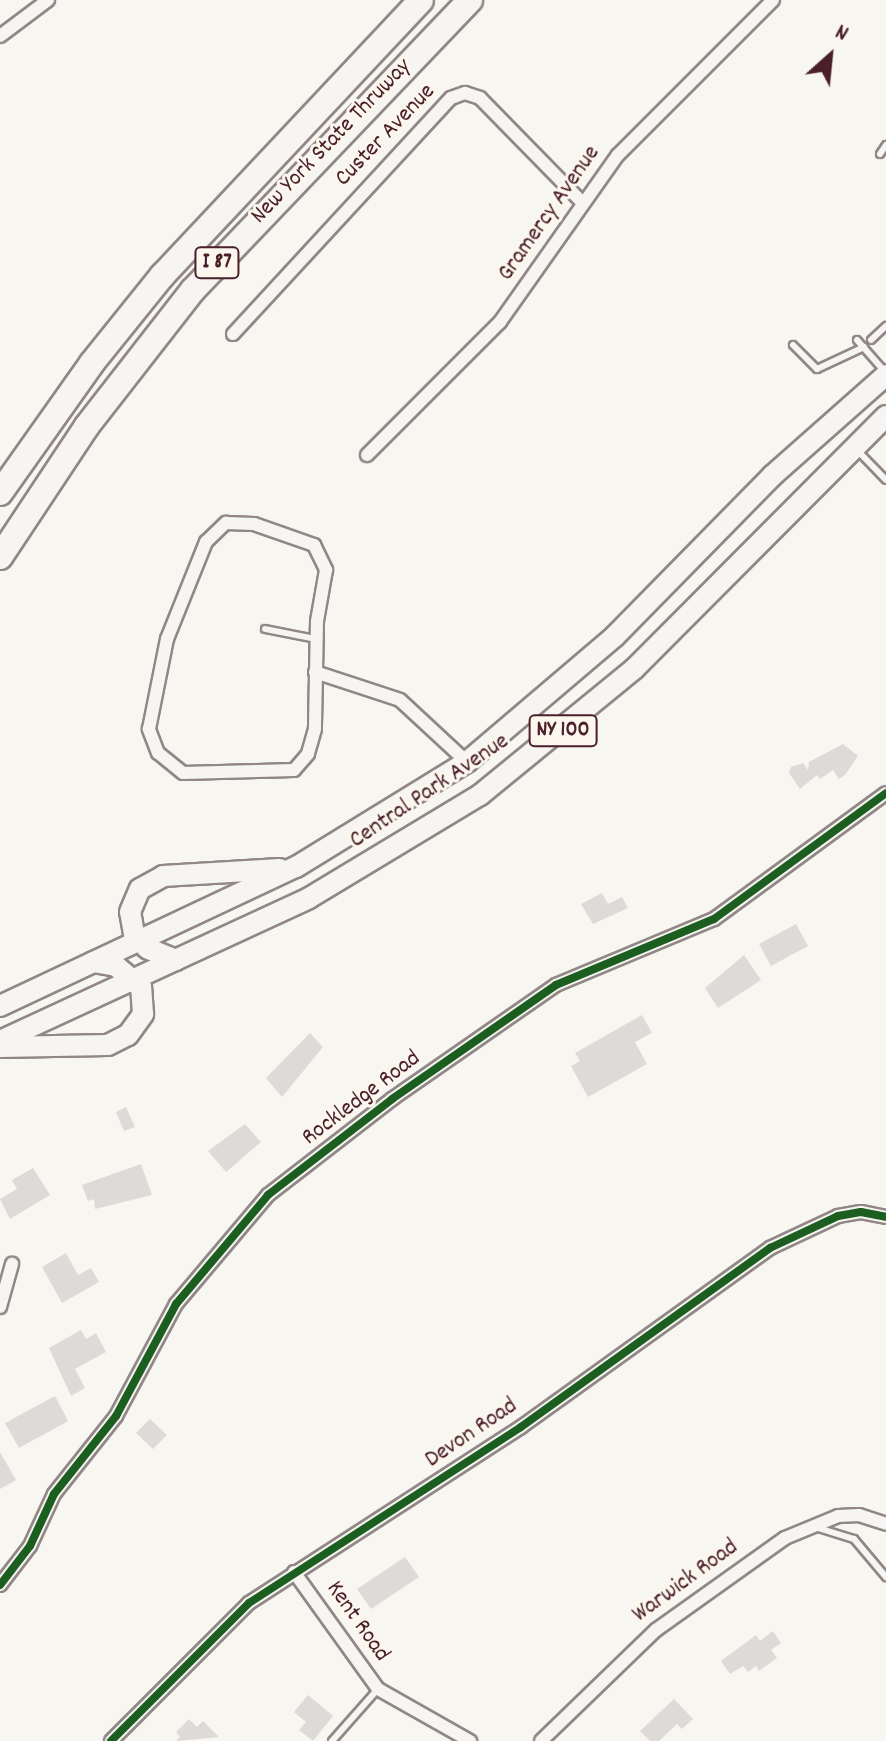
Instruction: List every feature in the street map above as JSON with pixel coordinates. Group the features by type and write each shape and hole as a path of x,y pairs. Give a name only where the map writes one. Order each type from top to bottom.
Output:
{"highway":[{"name":"New York State Thruway","path":"0,493 92,363 162,276 421,0"},
{"name":"New York State Thruway","path":"0,557 87,426 193,290 470,0"}],"main road":[{"name":"Central Park Avenue","path":"0,1006 296,867 467,762 615,636 772,476 886,374"},
{"name":"Central Park Avenue","path":"0,1044 358,871 514,770 634,669 886,416"},
{"path":"176,960 139,941 130,922 132,903 154,879 296,867"},
{"path":"0,1044 120,1041 135,1028 145,1006 136,979 116,966 93,962"}],"street":[{"path":"0,16 5,33 48,0"},
{"name":"Gramercy Avenue","path":"367,455 500,322 618,155 773,0"},
{"name":"Custer Avenue","path":"233,334 451,98 465,93 480,98 582,202"},
{"path":"226,523 254,524 314,545 326,570 316,639 315,729 308,754 294,770 183,773 158,753 149,729 167,639 206,542 226,523"},
{"name":"Central Park Avenue","path":"315,672 400,700 467,762"},
{"name":"Rockledge Road","path":"0,1585 30,1546 54,1494 116,1416 176,1304 268,1195 392,1099 556,985 714,919 886,793"},
{"name":"Devon Road","path":"111,1741 249,1603 521,1427 770,1248 838,1216 861,1212 886,1217"},
{"path":"0,1307 12,1264"},
{"name":"Warwick Road","path":"541,1741 608,1671 656,1630 812,1525 859,1515 886,1524"},
{"name":"Kent Road","path":"294,1572 378,1689 470,1741"}],"lane":[{"path":"880,154 886,145"},
{"path":"871,340 886,326"},
{"path":"857,340 886,374"},
{"path":"793,345 817,369 864,347"},
{"path":"853,446 886,480"},
{"path":"265,629 316,639"},
{"path":"812,1525 854,1539 886,1577"},
{"path":"332,1741 378,1689"}],"building":[{"path":"843,744 858,756 845,775 839,779 833,770 820,779 817,775 800,789 789,773 791,767 803,763 808,770 809,762"},
{"path":"602,893 608,904 622,897 628,908 593,924 581,904"},
{"path":"796,924 808,946 771,966 759,944"},
{"path":"744,955 761,980 718,1008 705,988"},
{"path":"642,1015 652,1033 635,1042 647,1064 588,1097 571,1066 580,1061 575,1053"},
{"path":"310,1033 323,1047 282,1097 266,1078"},
{"path":"126,1107 135,1127 124,1131 116,1112"},
{"path":"245,1124 261,1142 226,1172 208,1151"},
{"path":"141,1164 152,1195 95,1209 94,1199 88,1201 82,1185"},
{"path":"33,1168 50,1195 10,1219 0,1199 17,1189 12,1180"},
{"path":"66,1253 78,1275 91,1268 99,1282 62,1303 42,1267"},
{"path":"81,1330 86,1339 96,1333 106,1352 75,1369 85,1388 71,1396 49,1348"},
{"path":"55,1396 68,1421 19,1448 5,1423"},
{"path":"150,1419 167,1435 153,1449 136,1433"},
{"path":"0,1452 16,1480 0,1489"},
{"path":"405,1557 419,1577 371,1609 357,1589"},
{"path":"773,1631 781,1643 771,1650 777,1658 759,1671 756,1666 748,1672 743,1666 730,1674 721,1661 756,1635 760,1641"},
{"path":"308,1695 333,1716 313,1741 299,1730 306,1722 294,1712"},
{"path":"674,1699 693,1719 682,1729 677,1724 659,1741 650,1741 640,1731"},
{"path":"189,1719 197,1727 203,1721 219,1737 176,1741 180,1737 176,1732"}],"cycle path":[{"path":"0,1585 30,1546 54,1494 116,1416 176,1304 268,1195 392,1099 556,985 714,919 886,793"},
{"path":"111,1741 249,1603 521,1427 770,1248 838,1216 861,1212 886,1217"}]}
